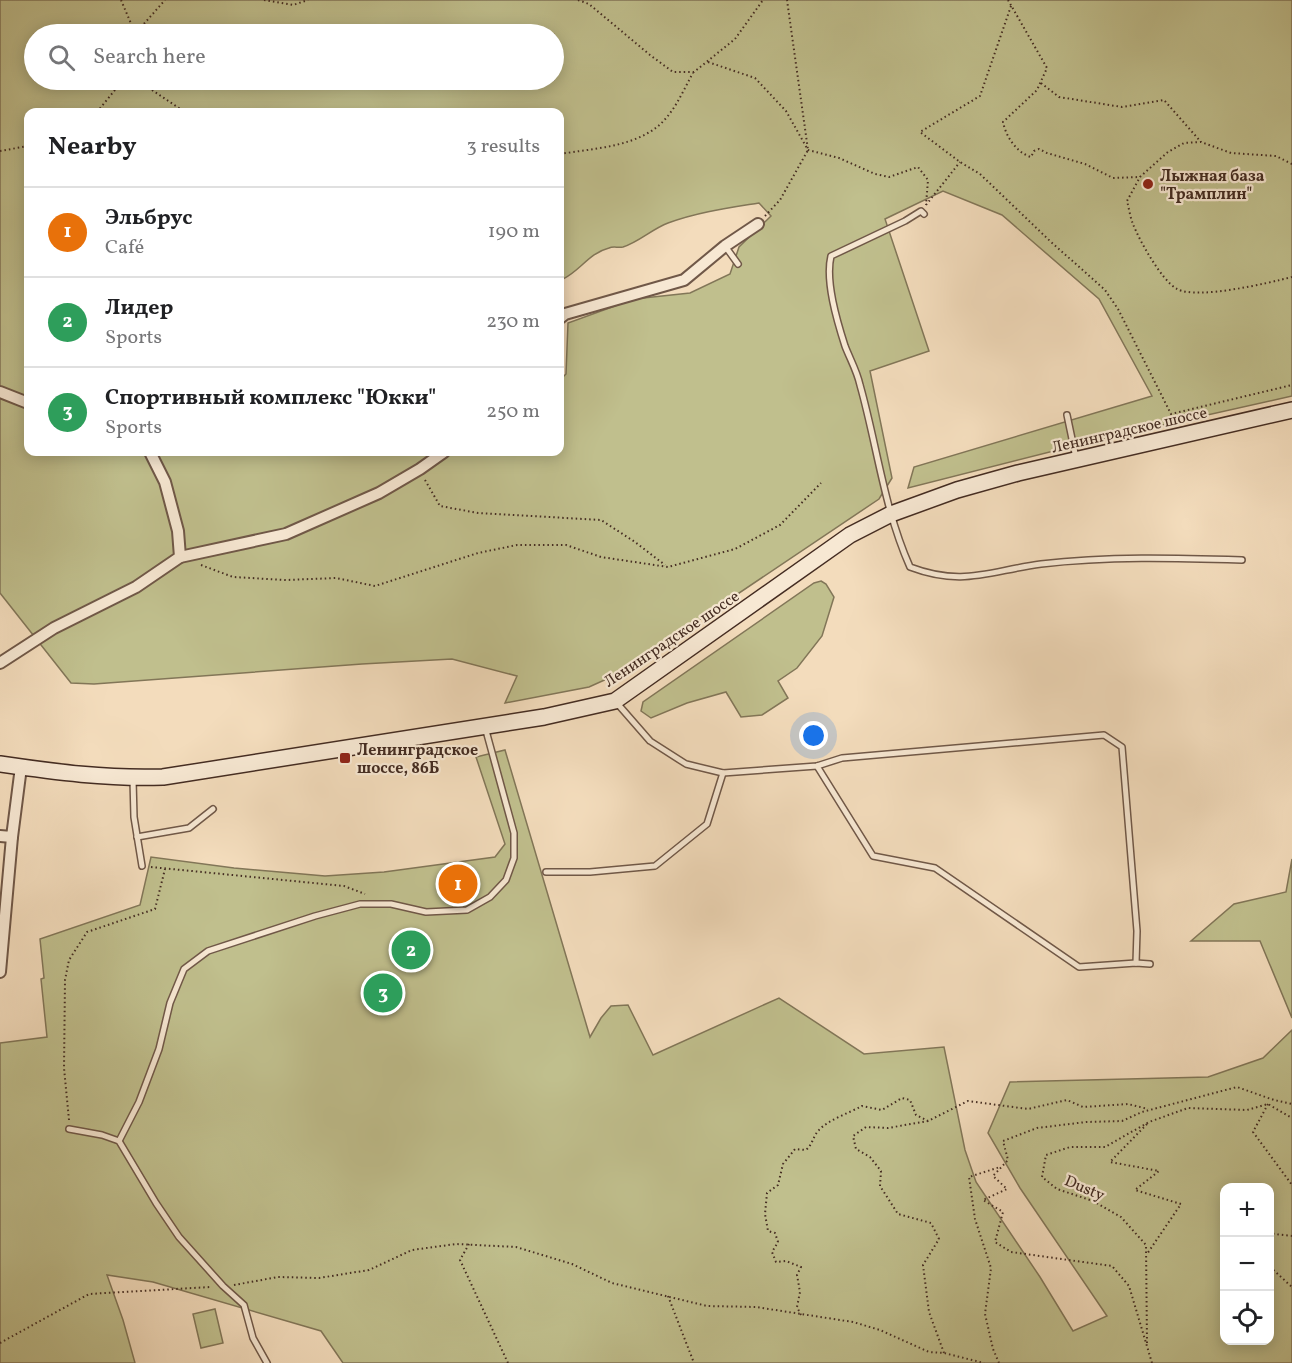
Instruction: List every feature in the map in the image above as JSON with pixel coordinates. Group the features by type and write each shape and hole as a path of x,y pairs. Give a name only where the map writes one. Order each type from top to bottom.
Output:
{"main road":[{"name":"Ленинградское шоссе","path":"0,765 96,777 164,777 544,717 615,701 850,535 891,514 957,490 1076,459 1292,410"}],"street":[{"path":"564,315 684,280 725,246 758,224"},
{"path":"0,392 24,401"},
{"path":"152,456 165,482 178,531 180,557"},
{"path":"0,663 54,628 136,587 180,557 286,534 379,493 438,456"},
{"path":"0,972 12,837 21,767"},
{"path":"0,836 12,837"}],"lane":[{"path":"924,210 831,256 829,267 832,293 845,345 860,383 891,514 910,567 929,574 962,578 1040,565 1158,557 1242,560"},
{"path":"725,246 738,264"},
{"path":"1067,416 1076,459"},
{"path":"615,701 650,741 686,764 723,774 818,766 842,758 1104,735 1122,747 1137,931 1136,963"},
{"path":"119,1141 139,1102 159,1049 170,1003 184,969 208,951 315,916 360,904 391,904 426,912 467,910 490,897 506,880 514,858 514,833 485,725"},
{"path":"818,766 873,856 935,868 1079,968 1150,964"},
{"path":"546,872 590,872 655,866 707,824 723,774"},
{"path":"132,778 134,817 142,866"},
{"path":"137,837 189,828 213,809"},
{"path":"69,1129 102,1135 119,1141 179,1237 244,1305 253,1338 267,1363"}],"path":[{"path":"121,0 131,24"},
{"path":"144,24 165,0"},
{"path":"264,0 293,5 308,0"},
{"path":"578,0 589,4 673,72 694,72"},
{"path":"564,153 608,146 645,136 667,118 694,72 735,39 763,0"},
{"path":"758,224 780,200 808,150 787,0"},
{"path":"1008,0 1047,68 1037,90 1003,122 1005,132 1022,154 1031,157 1034,151 1039,149 1085,164 1113,178 1140,177"},
{"path":"1011,6 980,96 920,132 980,174 1105,290 1118,309 1171,414 1292,385"},
{"path":"708,62 755,78 786,111 808,150 839,158 875,174 889,177 918,167 928,180 924,210"},
{"path":"1041,83 1059,97 1122,107 1164,100 1201,142"},
{"path":"100,108 115,90"},
{"path":"152,90 179,108"},
{"path":"1292,164 1276,156 1231,153 1201,142 1184,143 1168,152 1140,177 1127,201 1133,224 1159,272 1177,289 1192,292 1227,290 1292,276"},
{"path":"0,151 24,148"},
{"path":"924,210 960,162"},
{"path":"420,469 440,506 478,513 601,520 668,567"},
{"path":"201,565 233,577 286,580 336,578 375,586 478,554 517,545 566,545 601,557 668,567 735,549 771,530 780,525 821,483"},
{"path":"142,866 344,886"},
{"path":"69,1129 64,1068 65,980 69,960 87,932 155,909 165,869"},
{"path":"1152,1363 1129,1286 1112,1266 1011,1252 995,1242 1004,1212 983,1200 1007,1189 993,1176 1008,1160 1003,1141 1037,1128 1086,1122 1122,1121 1151,1109 1237,1087 1292,1104"},
{"path":"801,1315 796,1306 800,1292 797,1275 801,1267 786,1261 776,1262 772,1252 778,1242 775,1233 768,1231 765,1214 767,1193 778,1185 783,1164 795,1149 806,1150 812,1144 817,1131 828,1122 862,1106 882,1110 902,1098 910,1100 916,1115 928,1121"},
{"path":"944,1353 929,1312 923,1265 939,1239 931,1223 898,1214 880,1186 881,1171 870,1156 856,1149 853,1136 866,1127 888,1128 928,1121 968,1101 1028,1109 1067,1101 1083,1107 1128,1104 1151,1109"},
{"path":"1292,1118 1268,1104 1253,1132 1292,1185"},
{"name":"Dusty","path":"1146,1346 1146,1245 1120,1217 1093,1201 1057,1189 1042,1177 1046,1155 1070,1148 1105,1147 1149,1122 1188,1108 1247,1110 1268,1104"},
{"path":"1146,1256 1181,1204 1135,1190 1159,1171 1110,1162 1149,1122"},
{"path":"999,1363 993,1350 985,1314 991,1268 975,1219 969,1178 1002,1166"},
{"path":"1274,1234 1292,1236"},
{"path":"0,1343 89,1294 224,1286 278,1277 319,1278 369,1270 412,1250 470,1244 516,1247 572,1264 612,1283 707,1306 756,1307 854,1323 880,1330 929,1352 944,1353 984,1363"},
{"path":"470,1244 460,1260 508,1363"},
{"path":"1274,1271 1292,1287"},
{"path":"668,1296 694,1363"}],"shaded area":[{"path":"0,0 1292,0 1292,396 1109,437 908,488 914,467 1152,396 1099,299 1002,215 943,191 885,219 929,351 870,371 892,478 879,499 620,673 589,687 505,703 517,676 452,659 94,684 71,683 0,593"},
{"path":"821,581 826,584 834,597 822,636 797,668 778,681 788,698 762,715 741,717 726,692 687,703 651,718 641,711 643,702 814,583"},
{"path":"505,750 590,1037 611,1006 628,1005 653,1055 779,998 864,1054 944,1047 965,1150 976,1182 1040,1277 1073,1331 1107,1316 1020,1188 988,1133 1010,1082 1208,1077 1263,1058 1292,1030 1292,1363 343,1363 321,1331 153,1282 107,1275 135,1363 0,1363 0,1043 47,1037 41,979 44,978 40,939 140,905 151,857 234,868 325,876 384,872 495,857 505,844 476,757"},
{"path":"1292,859 1292,1018 1260,941 1191,941 1234,904 1286,892"},
{"path":"215,1309 223,1343 201,1348 193,1314"}],"place":[{"name":"Лыжная база \"Трамплин\"","path":"1148,184"},
{"name":"Ленинградское шоссе, 86Б","path":"345,758"},
{"name":"Эльбрус","path":"458,884"},
{"name":"Лидер","path":"411,950"},
{"name":"Спортивный комплекс \"Юкки\"","path":"383,993"}]}
